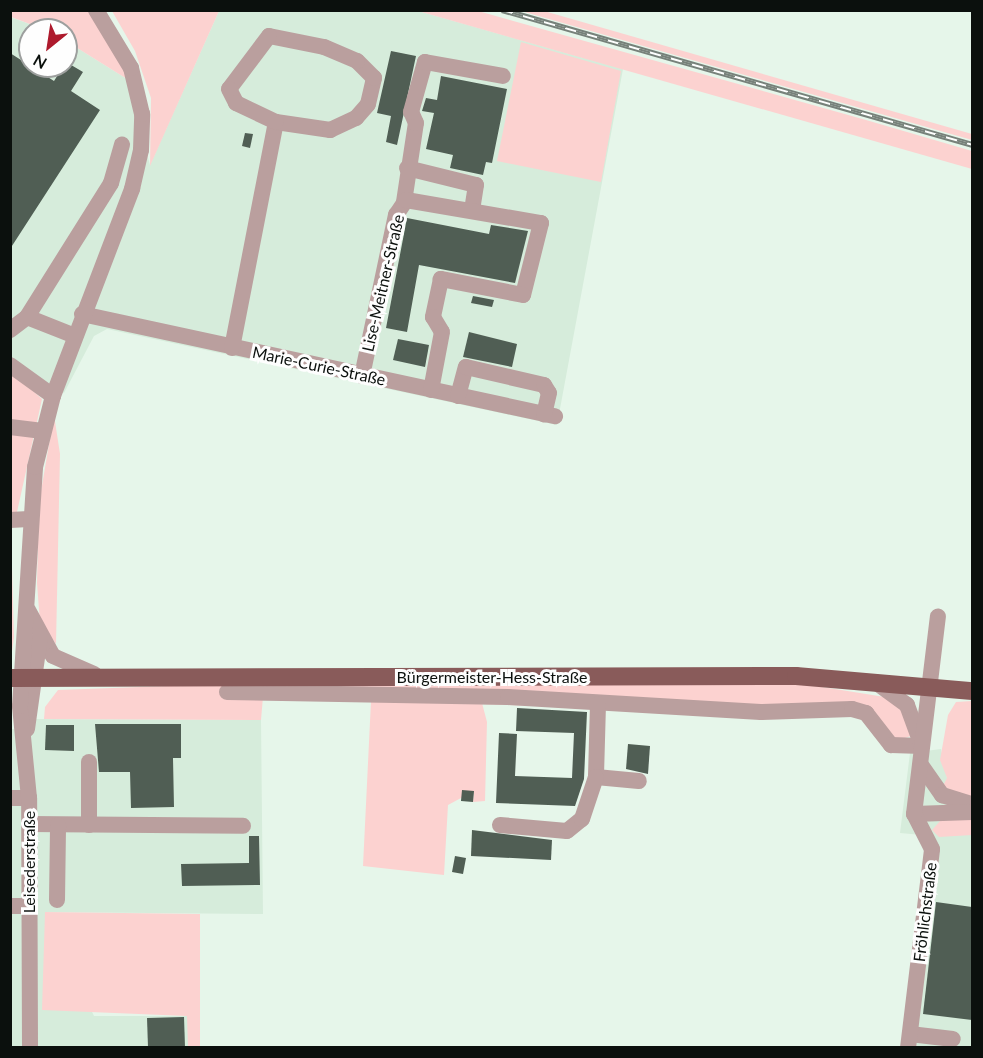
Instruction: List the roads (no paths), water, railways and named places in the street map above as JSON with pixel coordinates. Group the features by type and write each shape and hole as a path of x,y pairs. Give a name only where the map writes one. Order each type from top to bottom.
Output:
{"main road":[{"name":"Bürgermeister-Hess-Straße","path":"23,678 872,680 972,692"}],"street":[{"path":"26,733 23,678 28,610 29,519 43,431 82,314 103,266 139,166 142,114 131,68 96,10"},
{"path":"269,36 324,47 357,61 374,78 368,104 356,118 330,130 276,122 236,103 229,89 269,36"},
{"path":"404,202 407,168 416,123 411,112 428,59 503,76"},
{"path":"232,348 276,122"},
{"path":"10,330 27,317 111,183 122,145"},
{"path":"407,168 476,185 478,210"},
{"name":"Lise-Meitner-Straße","path":"362,376 396,215 404,202 416,198 541,223 526,292 441,279 433,317 442,332 431,390"},
{"name":"Marie-Curie-Straße","path":"82,314 232,348 362,376 431,390 458,396 550,415 549,393 544,385 466,367 458,396"},
{"path":"27,317 75,336"},
{"path":"10,365 53,396"},
{"path":"10,427 43,431"},
{"path":"10,520 29,519"},
{"path":"28,610 40,635 61,663 108,677"},
{"path":"938,616 914,814 972,813"},
{"path":"23,678 40,635"},
{"name":"Leisederstraße","path":"23,678 15,702 26,733 29,798 30,1047"},
{"path":"872,680 907,705 922,746"},
{"path":"227,692 598,704 761,712 852,709 876,722 891,745 922,746"},
{"path":"500,825 567,831 582,819 596,777 598,704"},
{"path":"89,762 89,825"},
{"path":"921,765 942,795 972,804"},
{"path":"596,777 639,781"},
{"path":"10,798 29,798"},
{"name":"Fröhlichstraße","path":"909,1041 932,849 914,814"},
{"path":"29,824 243,826"},
{"path":"57,900 58,825"},
{"path":"10,906 29,906"},
{"path":"909,1041 952,1039"}],"railway":[{"path":"502,10 972,145"}]}
